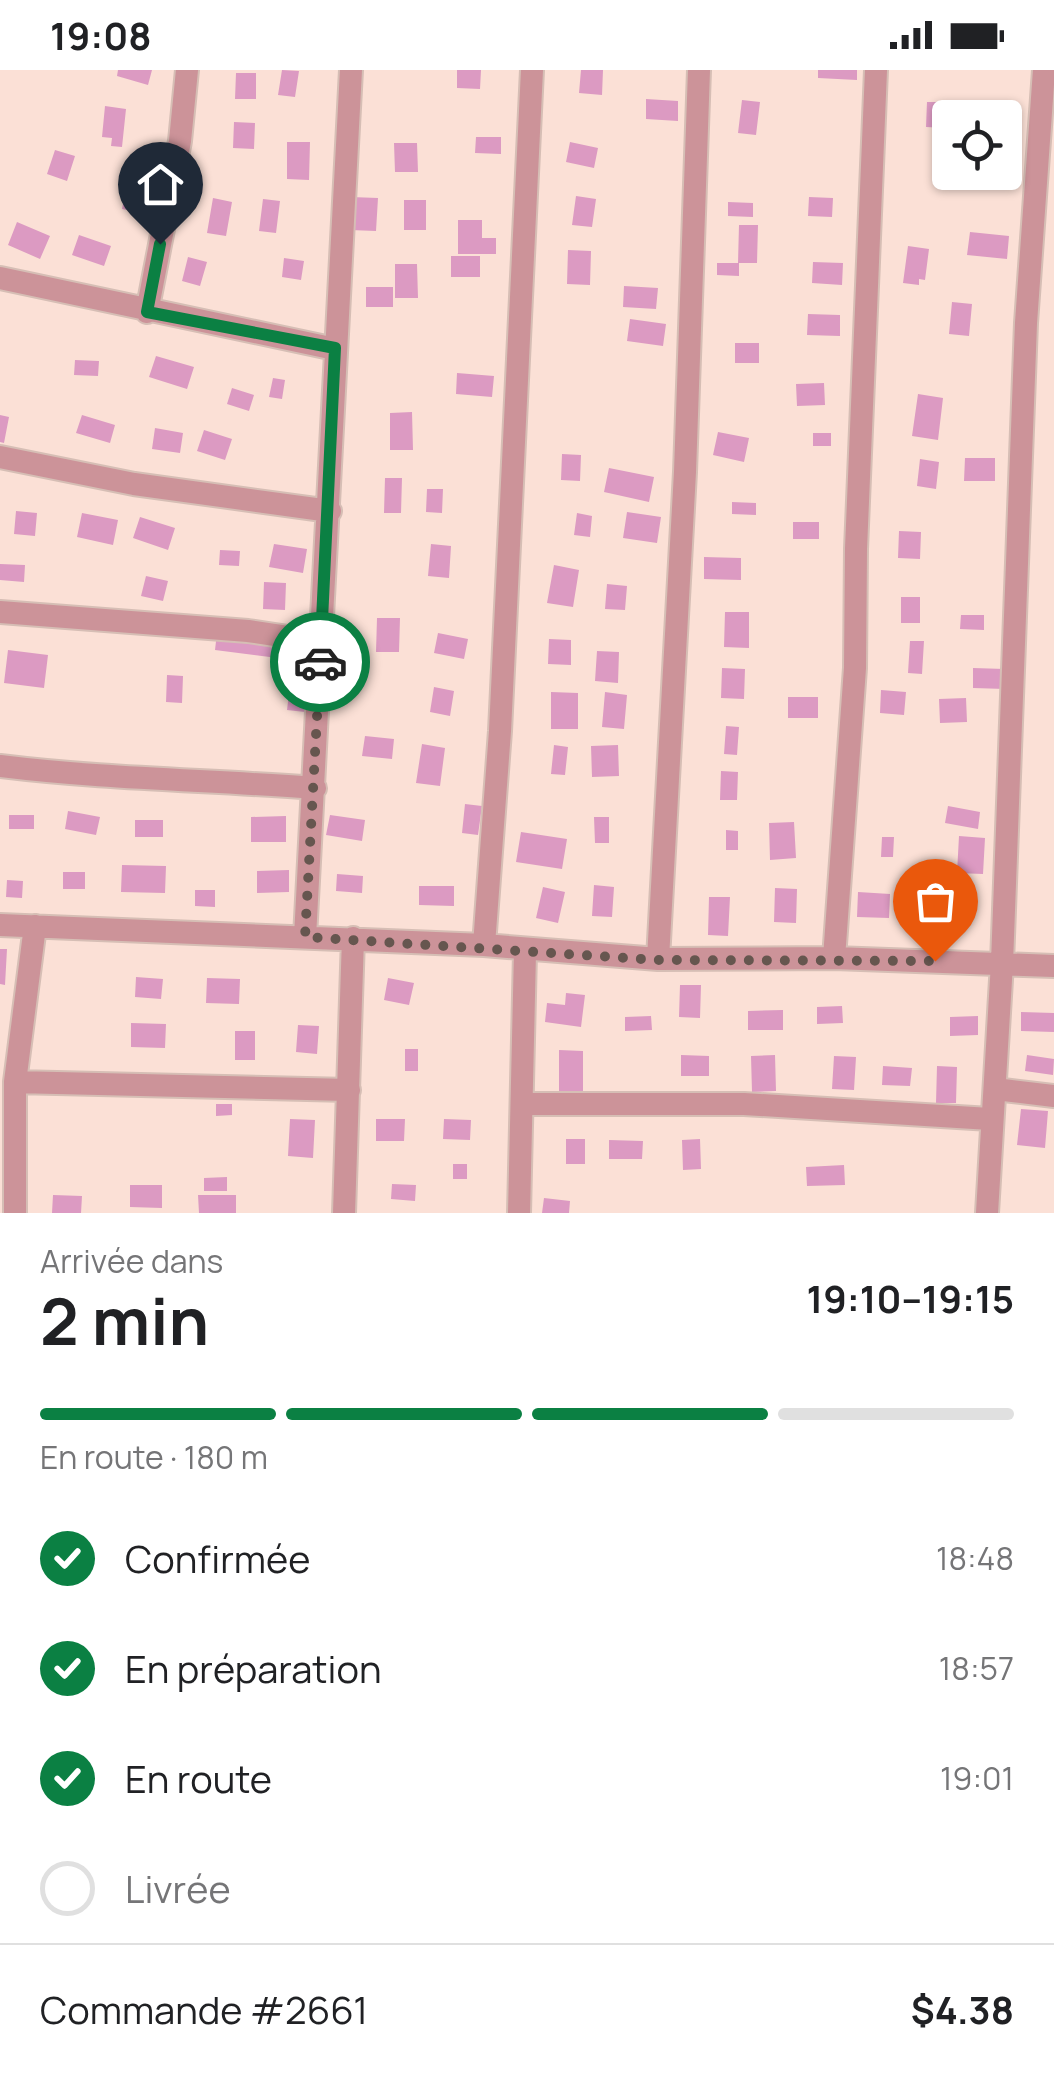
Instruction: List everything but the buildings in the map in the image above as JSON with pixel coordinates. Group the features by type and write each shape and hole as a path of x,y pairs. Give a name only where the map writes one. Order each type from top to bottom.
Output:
{"street":[{"path":"147,312 180,141 187,70"},
{"path":"305,937 351,70"},
{"path":"484,945 500,731 532,70"},
{"path":"658,960 684,491 699,70"},
{"path":"834,958 855,668 856,549 876,70"},
{"path":"987,1213 1002,963 1024,343 1044,70"},
{"path":"0,278 147,312 335,348"},
{"path":"0,458 134,484 330,511"},
{"path":"0,612 248,631 321,642"},
{"path":"0,766 83,777 144,775 315,788"},
{"path":"0,925 354,938 658,960 834,958 1054,966"},
{"path":"15,1213 15,1082 35,926"},
{"path":"344,1213 354,938"},
{"path":"519,1213 525,952"},
{"path":"15,1082 348,1090"},
{"path":"995,1088 1054,1096"},
{"path":"523,1104 744,1104 990,1120"}],"way so far":[{"path":"320,662 313,846 305,937 484,945 525,952 658,960 935,961"}],"route":[{"path":"160,244 147,312 335,348 320,662"}]}
